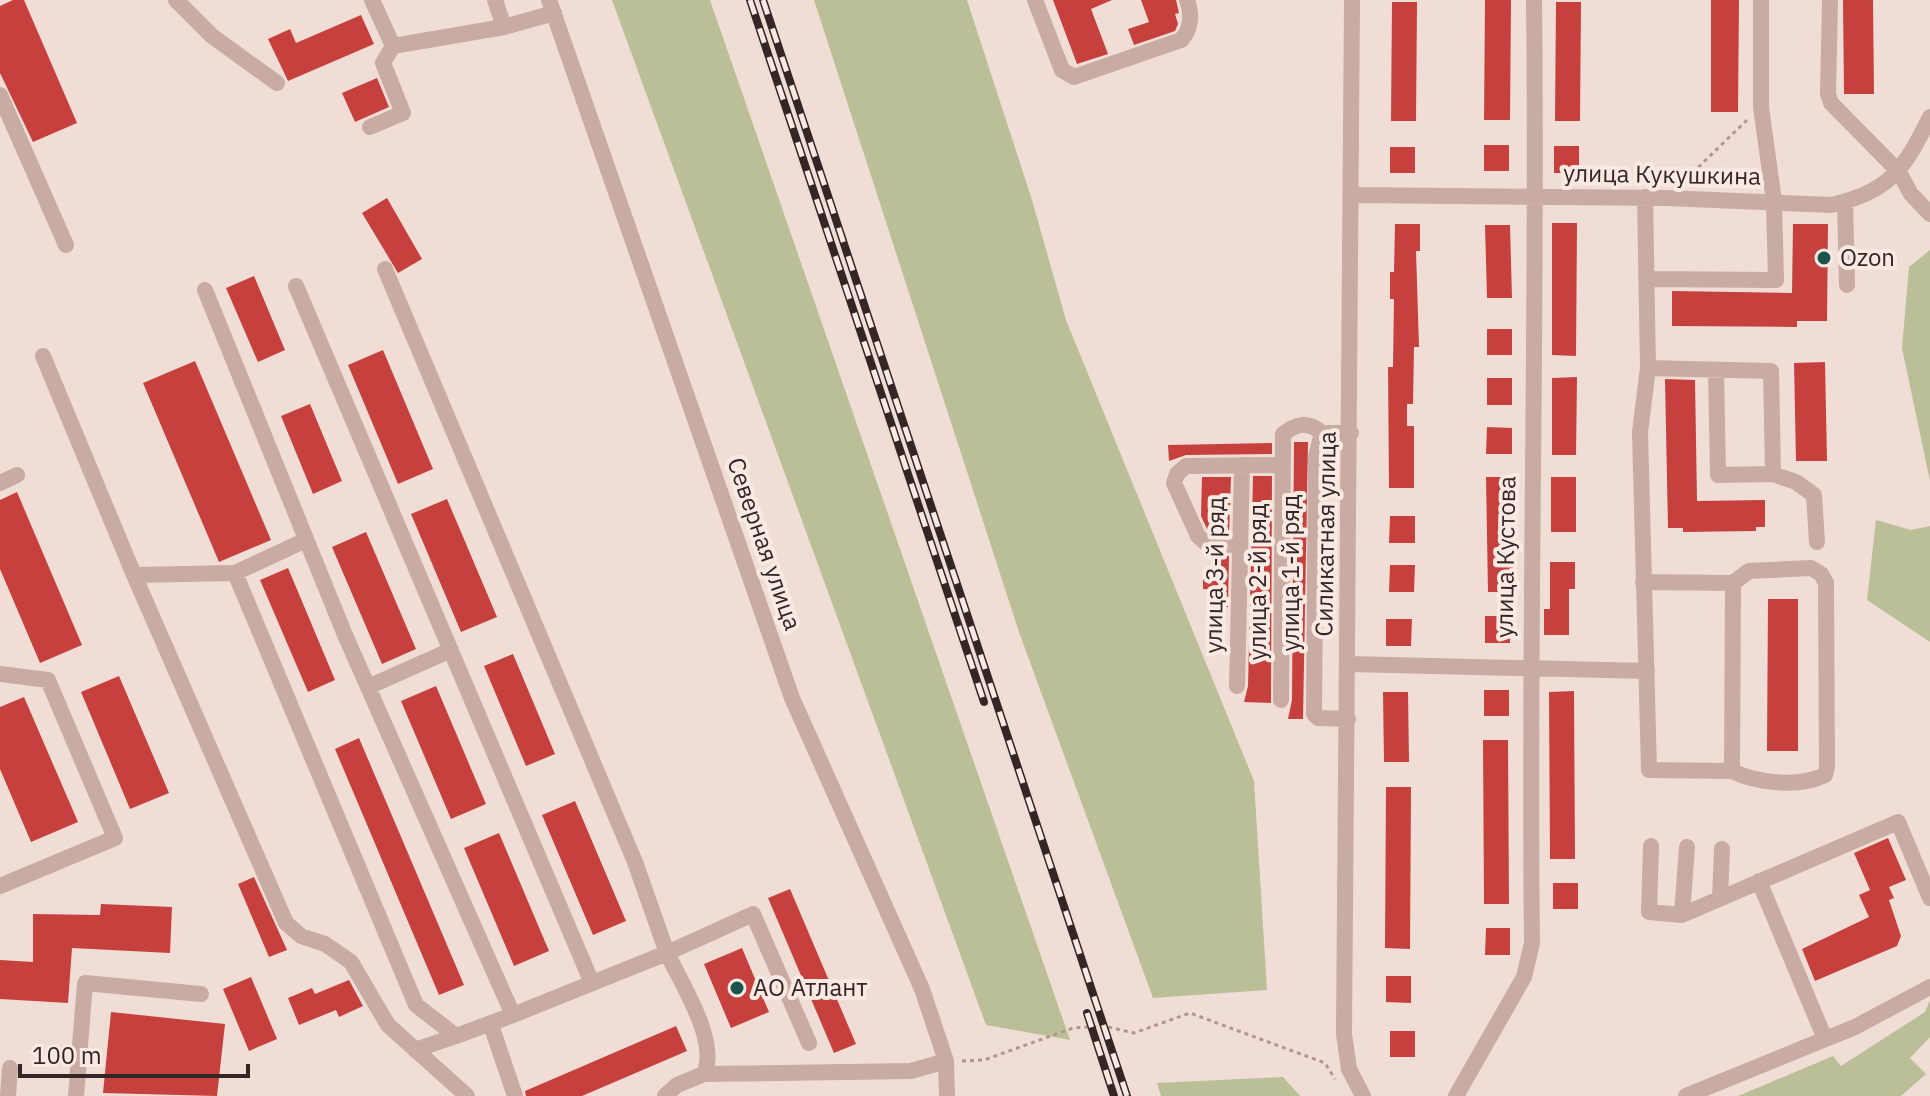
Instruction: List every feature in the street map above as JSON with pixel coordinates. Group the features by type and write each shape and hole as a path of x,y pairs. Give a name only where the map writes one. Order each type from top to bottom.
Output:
{"street":[{"path":"176,0 212,36 277,83"},
{"path":"372,0 393,46"},
{"path":"495,0 504,27"},
{"path":"1035,0 1062,70 1074,77 1181,40 1188,33 1191,10 1187,0"},
{"name":"Силикатная улица","path":"1352,0 1344,1034 1349,1069 1363,1096"},
{"name":"улица Кустова","path":"1461,1095 1524,977 1529,959 1529,667 1537,197 1534,0"},
{"path":"1646,279 1776,280 1774,201 1761,107 1761,0"},
{"path":"1830,0 1828,94 1831,103 1899,172 1911,194 1930,214"},
{"path":"370,127 403,113 383,63 393,46 504,27 552,6"},
{"name":"Северная улица","path":"552,6 792,698 922,989 946,1061 947,1096"},
{"path":"0,95 66,245"},
{"name":"улица Кукушкина","path":"1352,195 1645,197 1831,205 1877,188 1899,172 1930,117"},
{"path":"1643,582 1733,583 1749,571 1811,568 1821,574 1826,583 1825,775 1816,779 1754,782 1732,771 1649,770 1643,582 1640,432 1648,368 1645,197"},
{"path":"1845,201 1847,285"},
{"path":"385,269 635,862 667,953 709,1047 709,1062 704,1074"},
{"path":"296,286 592,983"},
{"path":"205,290 368,687 513,1015"},
{"path":"43,356 134,575 286,923 301,936 325,944 351,962 388,1025 467,1096"},
{"path":"1648,368 1771,371 1773,474"},
{"path":"1716,370 1718,475 1773,474 1796,482 1814,495 1817,542"},
{"name":"улица 2-й ряд","path":"1281,700 1283,434 1292,427 1312,425 1322,433"},
{"path":"1322,433 1351,433"},
{"name":"улица 1-й ряд","path":"1322,433 1316,457 1314,714 1318,718 1348,719"},
{"name":"улица 3-й ряд","path":"1237,686 1242,465"},
{"path":"1240,545 1207,544 1198,536 1174,483 1177,474 1186,466 1283,465"},
{"path":"0,483 17,475"},
{"path":"134,575 235,573 306,540"},
{"path":"235,573 416,1005 456,1036"},
{"path":"1732,771 1733,583"},
{"path":"368,687 451,650"},
{"path":"1348,664 1647,671"},
{"path":"0,674 48,680 115,838 0,886"},
{"path":"1651,846 1649,912 1682,915 1898,822 1930,898"},
{"path":"1682,915 1687,847"},
{"path":"1720,898 1722,849"},
{"path":"1759,881 1825,1039"},
{"path":"415,1050 491,1025 753,914 809,1043"},
{"path":"76,1096 85,983 201,994"},
{"path":"1686,1096 1825,1039 1930,987"},
{"path":"491,1025 515,1096"},
{"path":"665,1096 677,1085 704,1074 911,1071 946,1061"},
{"path":"8,1096 10,1068"}],"path":[{"path":"1666,198 1761,107"},
{"path":"946,1061 984,1060 1073,1028 1104,1026 1134,1033 1190,1013 1325,1063 1337,1082"}],"green space":[{"path":"612,0 710,0 1070,1040 986,1025"},
{"path":"814,0 967,0 1032,200 1066,320 1254,781 1267,990 1153,998 1019,632"},
{"path":"1930,250 1930,481 1902,348 1909,267"},
{"path":"1876,520 1911,530 1930,526 1930,642 1867,600"},
{"path":"1930,1000 1930,1037 1910,1058 1926,1074 1901,1096 1738,1096 1833,1056 1841,1066 1925,1012"},
{"path":"1283,1077 1300,1096 1161,1096 1157,1083"}],"building":[{"path":"13,0 24,0 77,123 33,142 0,73 0,6"},
{"path":"1053,0 1112,0 1091,9 1108,54 1077,64"},
{"path":"1141,0 1176,0 1179,13 1175,14 1178,24 1175,31 1134,45 1128,29 1149,22"},
{"path":"1485,0 1511,0 1510,120 1484,120"},
{"path":"1711,0 1739,0 1738,112 1711,112"},
{"path":"1843,0 1873,0 1874,94 1844,94"},
{"path":"1392,2 1417,2 1416,121 1391,121"},
{"path":"1556,2 1581,2 1580,121 1555,121"},
{"path":"361,15 374,44 288,81 268,39 290,29 296,43"},
{"path":"377,78 389,107 355,122 342,93"},
{"path":"1484,145 1509,145 1509,171 1484,171"},
{"path":"1554,146 1579,146 1579,173 1554,173"},
{"path":"1390,147 1415,147 1415,173 1390,173"},
{"path":"387,198 422,259 398,273 362,213"},
{"path":"1552,223 1577,223 1576,356 1552,355"},
{"path":"1395,224 1420,224 1420,251 1416,251 1419,347 1414,347 1413,404 1407,404 1407,426 1414,426 1414,488 1389,488 1388,367 1393,367 1394,299 1390,299 1390,272 1394,272"},
{"path":"1793,224 1828,224 1827,321 1797,321 1797,327 1672,326 1672,291 1792,293"},
{"path":"1485,225 1510,225 1512,298 1487,298"},
{"path":"254,276 285,350 258,362 226,288"},
{"path":"1487,329 1512,329 1512,355 1487,355"},
{"path":"383,350 433,469 398,484 348,365"},
{"path":"195,361 271,540 219,562 143,383"},
{"path":"1825,362 1827,461 1796,461 1794,363"},
{"path":"1577,377 1576,455 1552,455 1552,378"},
{"path":"1487,378 1512,378 1512,405 1487,405"},
{"path":"1665,379 1695,380 1697,501 1765,500 1765,527 1756,527 1756,531 1683,532 1683,528 1668,528"},
{"path":"310,404 342,481 313,494 281,416"},
{"path":"1487,427 1512,428 1512,454 1486,454"},
{"path":"1294,442 1308,442 1303,719 1288,719 1292,700"},
{"path":"1272,443 1272,454 1186,455 1169,461 1168,445"},
{"path":"1253,476 1272,476 1271,703 1244,702 1248,686"},
{"path":"1202,477 1231,477 1229,534 1207,529 1201,516"},
{"path":"1486,477 1511,477 1513,592 1488,592"},
{"path":"1551,477 1576,477 1576,532 1551,532"},
{"path":"17,492 82,645 40,663 0,569 0,500"},
{"path":"447,499 497,617 461,632 411,514"},
{"path":"1390,516 1415,516 1415,543 1389,543"},
{"path":"366,532 416,649 382,664 332,547"},
{"path":"1217,555 1229,556 1228,607 1216,607 1217,590 1203,589 1203,571 1217,572"},
{"path":"1550,562 1575,562 1575,589 1569,589 1569,635 1544,635 1544,609 1550,609"},
{"path":"1390,565 1415,565 1414,592 1389,592"},
{"path":"288,568 335,680 308,692 260,580"},
{"path":"1768,599 1798,599 1798,751 1767,751"},
{"path":"1485,616 1510,616 1510,643 1485,643"},
{"path":"1386,619 1412,619 1411,646 1386,646"},
{"path":"513,654 555,754 526,766 484,666"},
{"path":"119,676 169,793 130,809 81,692"},
{"path":"436,686 486,804 451,819 401,701"},
{"path":"1484,690 1509,690 1509,716 1484,716"},
{"path":"1574,691 1575,859 1550,859 1549,692"},
{"path":"1383,692 1408,692 1409,762 1384,762"},
{"path":"24,697 78,822 31,842 0,769 0,707"},
{"path":"359,738 464,985 439,995 335,749"},
{"path":"1483,740 1508,740 1509,904 1484,904"},
{"path":"1386,787 1411,787 1410,949 1385,948"},
{"path":"575,801 626,921 593,935 542,815"},
{"path":"499,833 549,951 514,966 464,848"},
{"path":"1888,838 1906,880 1889,887 1894,898 1889,900 1901,936 1897,946 1815,981 1802,949 1869,917 1859,895 1870,890 1854,853"},
{"path":"254,877 287,950 269,957 238,884"},
{"path":"1553,883 1578,883 1578,909 1553,909"},
{"path":"790,889 856,1044 834,1053 768,898"},
{"path":"101,904 172,907 170,953 72,948 68,1003 0,999 0,960 33,962 33,914 100,915"},
{"path":"1486,928 1510,928 1510,955 1485,955"},
{"name":"АО Атлант","path":"742,948 769,1012 731,1028 704,964"},
{"path":"1386,976 1411,976 1411,1003 1386,1002"},
{"path":"251,977 277,1039 249,1051 223,989"},
{"path":"349,980 363,1006 339,1017 336,1010 299,1025 288,998 312,988 315,994"},
{"path":"111,1012 225,1024 217,1096 103,1093"},
{"path":"676,1026 687,1051 582,1096 526,1096 525,1091"},
{"path":"1390,1031 1415,1031 1415,1057 1390,1057"}],"railway":[{"path":"750,0 984,702"},
{"path":"763,0 1127,1096"},
{"path":"1087,1013 1114,1096"}],"place":[{"name":"Ozon","path":"1824,258"},
{"name":"АО Атлант","path":"737,988"}]}
